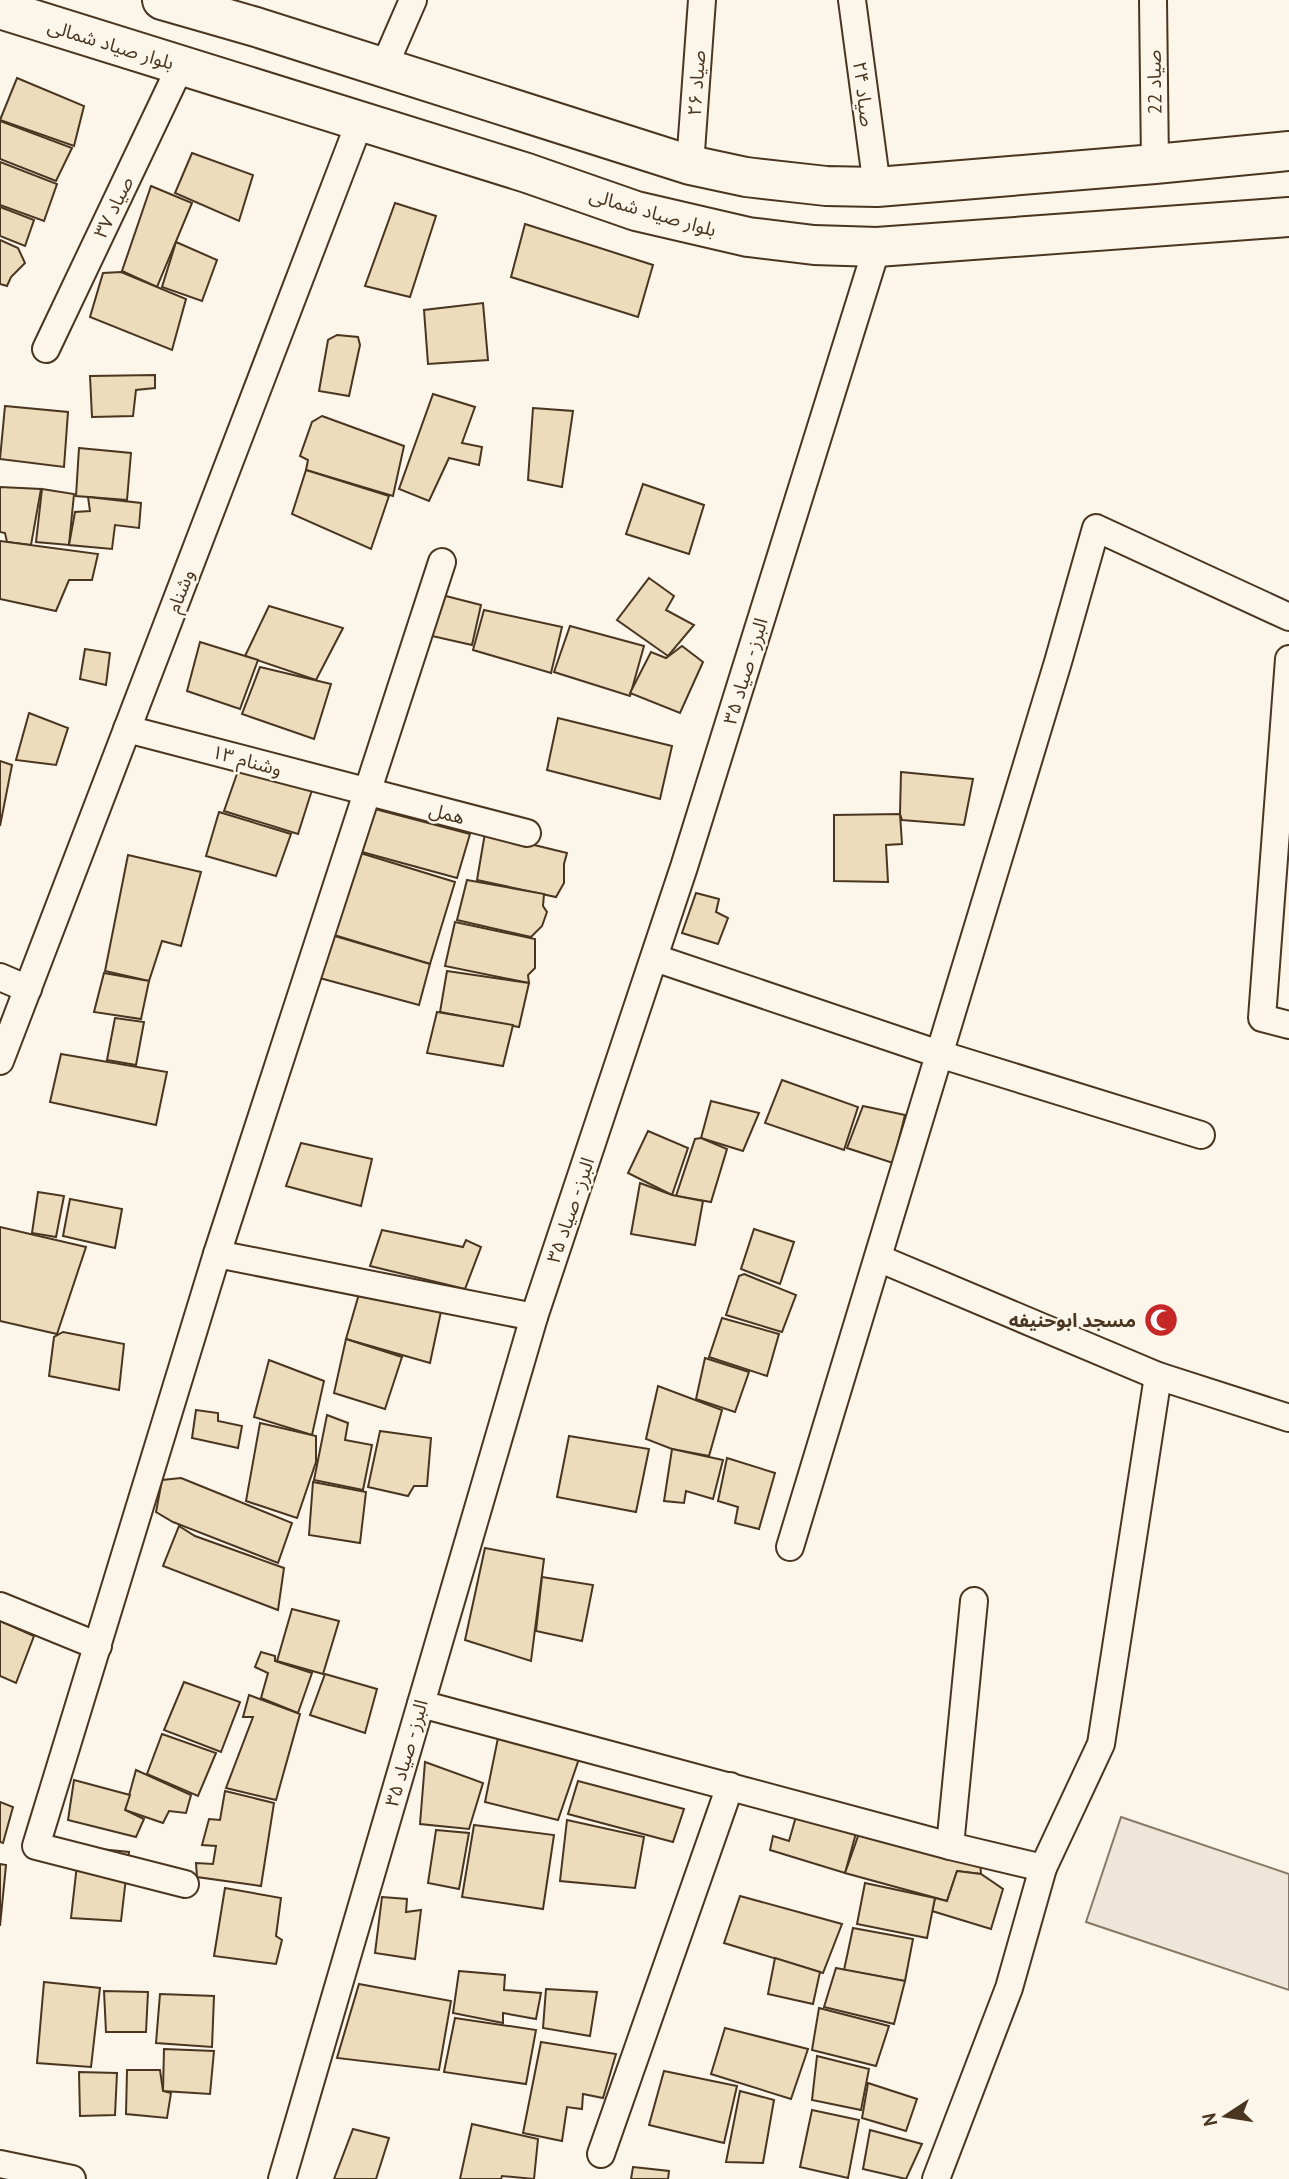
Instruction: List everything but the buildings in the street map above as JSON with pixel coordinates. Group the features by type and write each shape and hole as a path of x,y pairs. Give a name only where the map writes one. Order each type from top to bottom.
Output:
{"main road":[{"path":"162,0 257,27 690,165 746,177 826,186 877,187 1289,151"},
{"name":"بلوار صیاد شمالی","path":"0,9 527,173 636,211 748,237 814,245 877,247 1289,217"}],"street":[{"path":"383,69 413,0"},
{"name":"صیاد ۲۶","path":"690,165 702,0"},
{"name":"صیاد ۲۴","path":"852,0 877,187"},
{"name":"صیاد 22","path":"1153,0 1155,164"},
{"name":"صیاد ۳۷","path":"46,349 181,65"},
{"name":"وشنام","path":"0,1061 360,121"},
{"name":"البرز - صیاد ۳۵","path":"282,2179 534,1317 655,958 877,247"},
{"path":"790,1548 1058,663 1096,528 1289,617"},
{"path":"185,1884 36,1846 217,1254 442,562"},
{"path":"1289,659 1262,1018 1289,1025"},
{"name":"وشنام ۱۳","path":"127,729 368,792"},
{"name":"همل","path":"368,792 527,833"},
{"path":"655,958 939,1054 1201,1135"},
{"path":"0,976 28,989"},
{"path":"217,1254 534,1317"},
{"path":"878,1258 1158,1376 1289,1418"},
{"path":"936,2179 1009,1988 1043,1868 1101,1744 1158,1376"},
{"path":"950,1846 974,1601"},
{"path":"0,1606 98,1646"},
{"path":"421,1704 950,1846 1043,1868"},
{"path":"601,2154 730,1786"},
{"path":"0,2164 72,2179"}],"shaded area":[{"path":"1121,1817 1289,1874 1289,1990 1086,1922"}],"place":[{"name":"مسجد ابوحنیفه","path":"1161,1320"}]}
